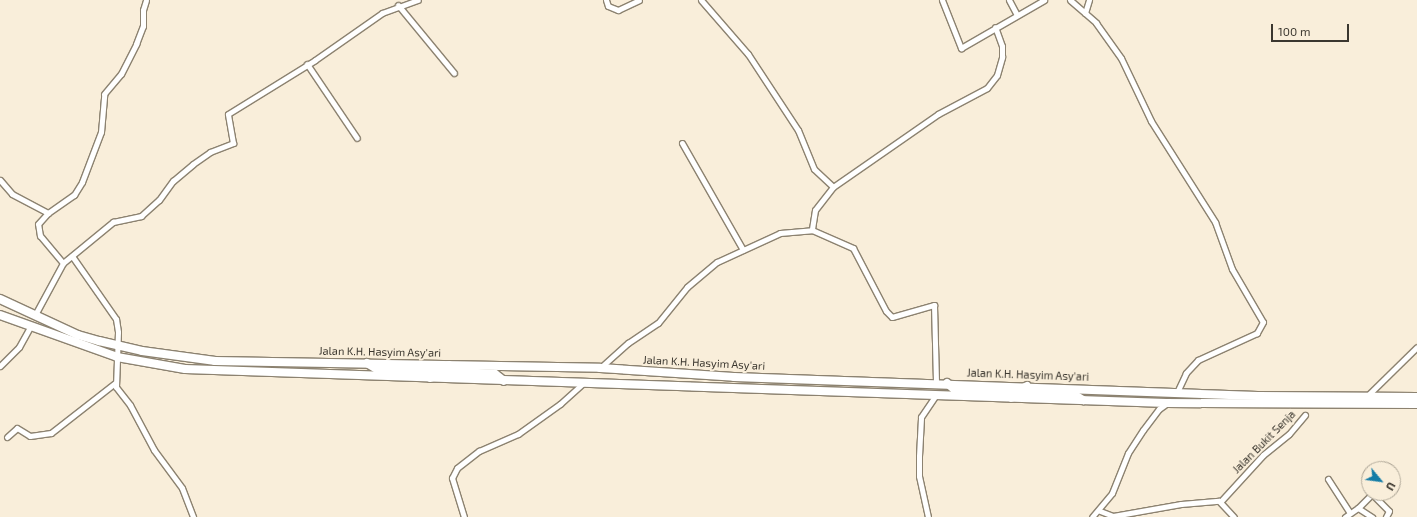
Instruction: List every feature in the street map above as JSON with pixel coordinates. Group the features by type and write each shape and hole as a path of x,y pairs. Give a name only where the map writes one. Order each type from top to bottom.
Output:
{"highway":[{"name":"Jalan K.H. Hasyim Asy'ari","path":"0,300 36,313 78,335 117,346 208,360 367,362 600,368 734,377 947,383 1177,392 1417,397"},
{"name":"Jalan K.H. Hasyim Asy'ari","path":"0,315 117,357 185,369 583,383 669,384 935,396 1166,403 1417,404"},
{"path":"367,362 378,370 437,372 437,376 429,378"},
{"path":"451,364 444,367 443,370 495,374 504,380"},
{"path":"947,383 955,390 1016,392 1016,396 1010,398"},
{"path":"1027,386 1022,388 1023,392 1075,394 1083,400"}],"street":[{"path":"63,263 38,232 38,224 48,213 74,195 82,182 101,132 104,94 121,74 136,44 143,26 143,10 146,0"},
{"path":"36,313 63,263 113,222 142,216 159,200 173,181 192,164 210,152 231,145 234,140 228,114 307,64 382,13 398,5 418,0"},
{"path":"606,0 608,6 618,10 639,0"},
{"path":"701,0 748,54 798,130 814,169 833,188"},
{"path":"942,0 961,48 1044,0"},
{"path":"1009,0 1017,15"},
{"path":"1070,0 1085,13 1109,39 1121,58 1152,122 1215,222 1232,269 1263,322 1257,333 1198,360 1186,373 1177,392"},
{"path":"1085,13 1089,0"},
{"path":"398,5 454,73"},
{"path":"812,230 816,210 833,188 938,114 987,88 997,75 1002,57 1002,46 995,27"},
{"path":"307,64 357,138"},
{"path":"682,143 743,250"},
{"path":"0,180 12,194 48,213"},
{"path":"600,368 628,342 658,323 683,292 705,271 743,250 780,233 812,230 853,248 886,311 892,317 934,305 936,383"},
{"path":"72,256 116,319 117,357 115,383 130,405 154,450 182,488 193,517"},
{"path":"0,366 19,346 30,327"},
{"path":"1365,397 1417,347"},
{"path":"7,438 17,428 30,436 50,433 115,383"},
{"path":"464,517 452,478 457,468 479,451 523,431 560,404 583,383"},
{"path":"928,517 919,476 921,417 935,396"},
{"path":"1092,517 1100,511 1115,488 1128,453 1152,416 1166,403"},
{"name":"Jalan Bukit Senja","path":"1221,501 1262,455 1289,434 1305,415"},
{"path":"1328,479 1350,514"},
{"path":"1100,511 1112,516 1181,504 1221,501 1234,517"},
{"path":"1345,517 1358,508 1363,501"},
{"path":"1379,501 1389,511 1386,517"},
{"path":"1358,508 1372,517"}]}
